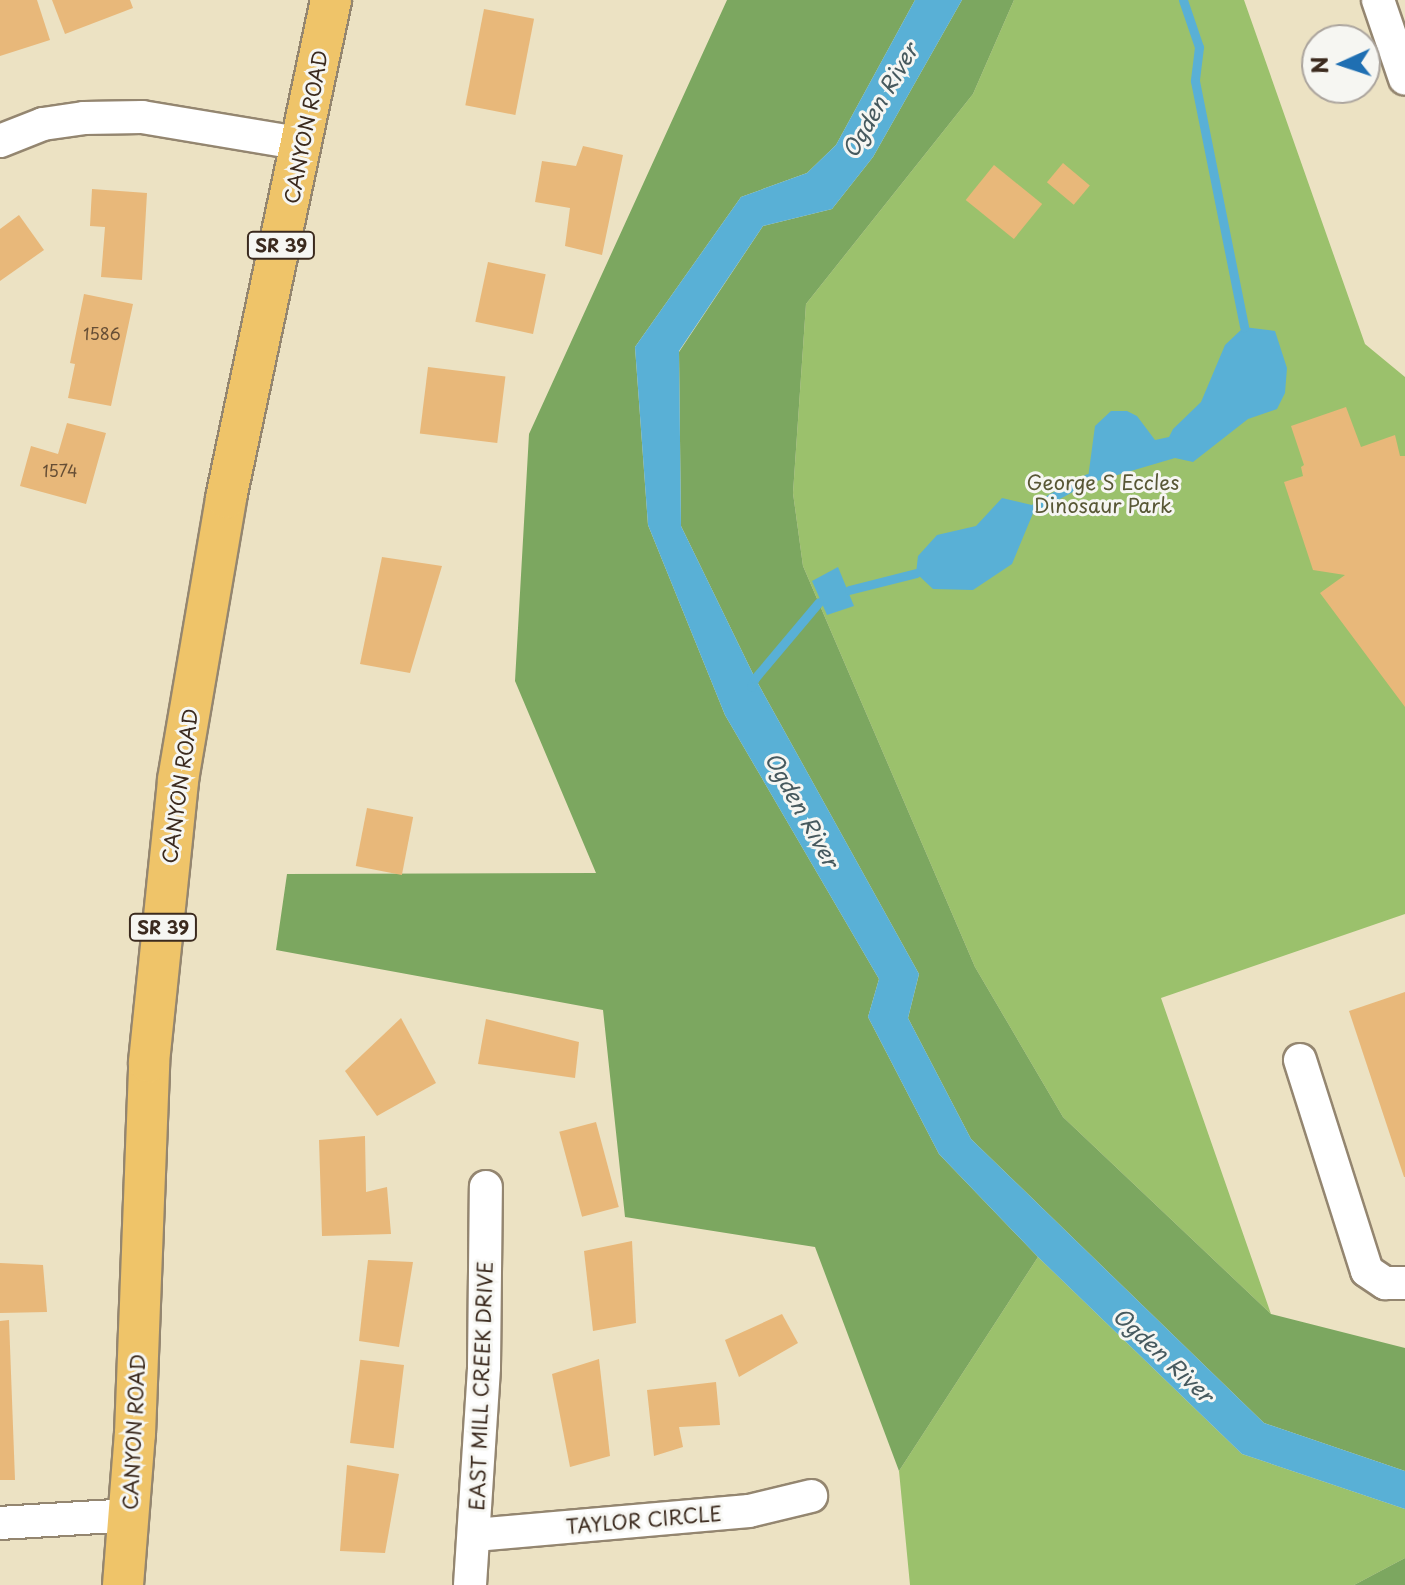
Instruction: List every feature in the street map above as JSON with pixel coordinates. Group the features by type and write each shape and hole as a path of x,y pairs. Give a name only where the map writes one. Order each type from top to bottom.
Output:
{"main road":[{"name":"CANYON ROAD","path":"123,1585 130,1515 149,1062 178,780 226,498 331,0"}],"street":[{"path":"1378,0 1405,79"},
{"path":"0,141 43,124 84,118 142,117 303,144"},
{"path":"1300,1060 1367,1271 1385,1283 1405,1283"},
{"name":"EAST MILL CREEK DRIVE","path":"470,1585 484,1367 486,1187"},
{"name":"TAYLOR CIRCLE","path":"475,1535 749,1511 811,1496"},
{"path":"0,1523 130,1515"}],"green space":[{"path":"727,0 915,0 836,145 807,173 741,197 635,347 648,525 725,715 879,979 868,1017 939,1154 1038,1257 899,1471 815,1247 625,1217 603,1010 276,950 287,874 596,873 515,681 529,434"},
{"path":"962,0 1014,0 973,94 806,304 793,493 803,566 975,967 1063,1117 1271,1314 1405,1348 1405,1471 1264,1423 971,1139 908,1018 919,974 755,678 681,526 679,352 763,226 832,209 873,157"},
{"name":"George S Eccles Dinosaur Park","path":"1014,0 1244,0 1365,344 1405,377 1405,914 1161,998 1271,1314 1063,1117 975,967 803,566 793,493 806,304 973,94"},
{"path":"1038,1257 1242,1454 1405,1509 1405,1558 1354,1585 910,1585 899,1471"},
{"path":"1405,1558 1405,1585 1354,1585"}],"water":[{"name":"Ogden River","path":"915,0 962,0 873,157 832,209 763,226 679,351 681,526 755,678 919,974 908,1018 971,1139 1264,1423 1405,1471 1405,1509 1242,1454 1038,1257 939,1154 868,1017 879,979 725,715 648,525 635,347 741,197 807,173 836,145"},
{"path":"1244,327 1275,331 1287,368 1285,393 1277,409 1248,419 1193,462 1175,458 1097,481 1088,478 1095,426 1111,411 1127,411 1137,416 1155,440 1169,437 1173,429 1201,402 1225,345"},
{"path":"1002,498 1036,506 1012,564 973,590 933,589 916,573 918,556 937,535 976,526"},
{"path":"838,567 854,606 827,615 812,581"}],"building":[{"path":"0,0 37,0 50,40 0,56"},
{"path":"52,0 130,0 133,8 65,34"},
{"path":"484,9 534,19 515,115 465,105"},
{"path":"583,146 623,155 602,255 565,246 570,208 535,202 542,161 576,166"},
{"path":"1063,163 1090,185 1074,205 1047,182"},
{"path":"994,165 1042,204 1014,239 966,200"},
{"path":"92,189 147,193 142,280 101,277 105,227 90,226"},
{"path":"19,215 44,250 0,281 0,229"},
{"path":"488,262 546,274 533,334 475,322"},
{"path":"84,294 133,304 111,406 68,398 75,364 70,363"},
{"path":"428,367 505,377 497,443 420,434"},
{"path":"1346,407 1361,447 1395,435 1400,456 1405,456 1405,707 1320,593 1345,575 1313,570 1284,482 1303,476 1301,467 1304,465 1291,426"},
{"path":"67,423 106,433 86,504 20,486 31,446 58,454"},
{"path":"382,557 442,566 410,673 360,664"},
{"path":"367,808 413,817 402,875 356,866"},
{"path":"1405,992 1405,1177 1404,1177 1349,1011"},
{"path":"401,1018 436,1083 377,1116 345,1071"},
{"path":"486,1019 579,1042 575,1078 478,1064"},
{"path":"596,1122 619,1207 582,1217 559,1132"},
{"path":"365,1136 366,1192 387,1187 391,1234 322,1236 319,1140"},
{"path":"632,1241 636,1323 593,1331 584,1251"},
{"path":"368,1260 413,1262 399,1347 359,1341"},
{"path":"0,1263 43,1265 47,1312 0,1313"},
{"path":"782,1314 798,1343 739,1377 725,1340"},
{"path":"9,1320 15,1480 0,1480 0,1321"},
{"path":"599,1359 610,1456 570,1467 552,1374"},
{"path":"360,1360 404,1365 394,1448 350,1443"},
{"path":"716,1382 720,1425 679,1427 683,1447 654,1456 647,1390"},
{"path":"347,1465 399,1474 385,1553 340,1551"}],"waterway":[{"path":"1183,0 1199,47 1195,81 1244,327"},
{"path":"1036,506 1088,478"},
{"path":"849,590 916,573"},
{"path":"751,687 755,678 819,602"}]}
